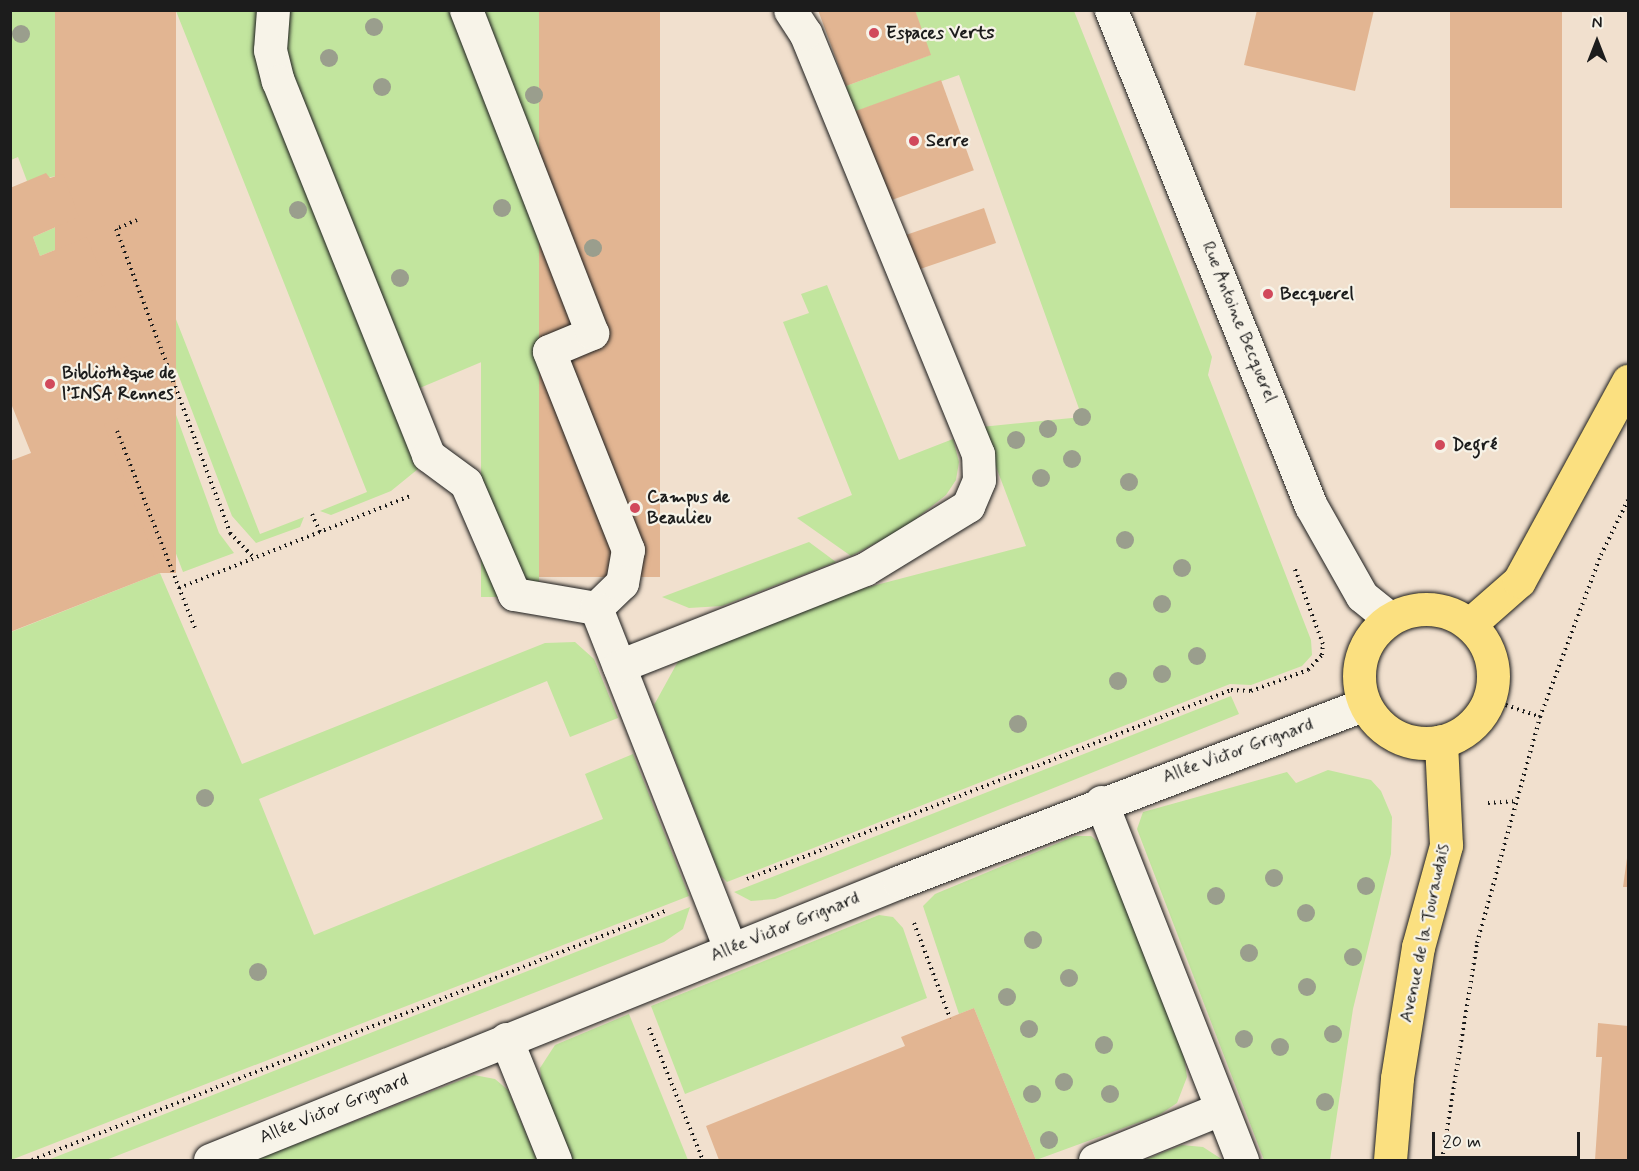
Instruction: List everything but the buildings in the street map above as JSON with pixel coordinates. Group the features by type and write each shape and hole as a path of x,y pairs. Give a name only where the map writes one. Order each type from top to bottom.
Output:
{"main road":[{"path":"1470,624 1519,582 1629,381"},
{"path":"1411,610 1453,613 1470,624 1491,655 1490,699 1472,725 1441,741 1404,741 1389,734 1364,704 1360,660 1367,640 1390,619 1411,610"},
{"name":"Avenue de la Touraudais","path":"1389,1161 1397,1078 1418,947 1446,844 1441,741"}],"street":[{"path":"273,10 270,50 278,81 428,454 460,477 472,493 514,594 596,608"},
{"path":"466,10 592,333 549,351 628,550 622,583 596,608"},
{"path":"619,666 865,569 968,506 979,480 978,454 805,33 790,10"},
{"name":"Rue Antoine Becquerel","path":"1111,10 1311,506 1362,596 1390,619"},
{"path":"596,608 730,949"},
{"name":"Allée Victor Grignard","path":"210,1161 506,1039 1101,802 1364,704"},
{"path":"1101,802 1242,1161"},
{"path":"506,1039 555,1161"},
{"path":"1095,1161 1220,1109"}],"path":[{"path":"137,219 116,229 230,533 254,558"},
{"path":"117,431 195,628"},
{"path":"179,588 416,494"},
{"path":"1442,1161 1477,944 1540,717 1601,555 1627,508 1629,500"},
{"path":"312,514 320,532"},
{"path":"32,1161 1231,690 1251,691 1308,670 1322,655 1323,644 1290,557"},
{"path":"1490,699 1540,717"},
{"path":"899,882 950,1018"},
{"path":"632,989 703,1161"}],"shaded area":[{"name":"Campus de Beaulieu","path":"10,11 1628,11 1628,1160 10,1160"}],"green space":[{"path":"11,11 55,11 131,205 104,217 219,533 234,553 183,572 124,417 154,405 141,374 93,393 85,373 133,354 115,306 66,325 58,305 106,285 87,237 40,256 33,237 79,217 63,175 27,181 18,157 11,160"},
{"path":"176,11 258,11 255,35 418,469 391,491 331,515 320,511 367,492"},
{"path":"286,11 452,11 574,323 415,390 286,65"},
{"path":"481,11 539,11 539,597 481,597"},
{"path":"915,11 1074,11 1212,357 1208,375 1311,640 1312,655 1302,666 1251,685 1230,684 727,882 720,875 654,705 681,656 857,590 1026,546 981,427 1082,417 959,75 854,112 846,86 930,55"},
{"path":"143,235 260,534 304,517 300,527 256,543 232,516 132,253 133,241"},
{"path":"827,285 899,460 953,439 959,462 956,480 946,495 903,529 851,556 797,518 852,495 783,322 809,313 801,294"},
{"path":"809,542 836,562 722,606 689,608 662,597"},
{"path":"160,573 242,764 545,643 575,642 594,659 618,718 570,737 547,681 259,799 314,935 603,819 585,774 633,754 689,896 11,1160 11,632"},
{"path":"1231,696 1239,714 775,899 751,901 734,892"},
{"path":"1328,770 1371,780 1381,791 1392,817 1391,854 1353,1009 1330,1160 1264,1160 1137,829 1143,812 1287,772 1296,783"},
{"path":"1075,836 1091,836 1102,845 1184,1056 1187,1077 1177,1103 1159,1115 1036,1160 974,1008 959,1014 923,906 935,894"},
{"path":"690,907 683,929 664,942 106,1160 48,1160"},
{"path":"879,915 893,917 903,928 927,998 685,1094 651,1006"},
{"path":"629,1014 688,1160 573,1160 542,1086 540,1068 555,1045"},
{"path":"474,1075 495,1079 508,1090 537,1160 255,1160"},
{"path":"1182,1145 1203,1147 1223,1160 1144,1160"}],"place":[{"name":"Espaces Verts","path":"874,33"},
{"name":"Serre","path":"914,141"},
{"name":"Becquerel","path":"1268,294"},
{"name":"Bibliothèque de l’INSA Rennes","path":"50,384"},
{"name":"Degré","path":"1440,445"},
{"name":"Campus de Beaulieu","path":"635,508"}]}
